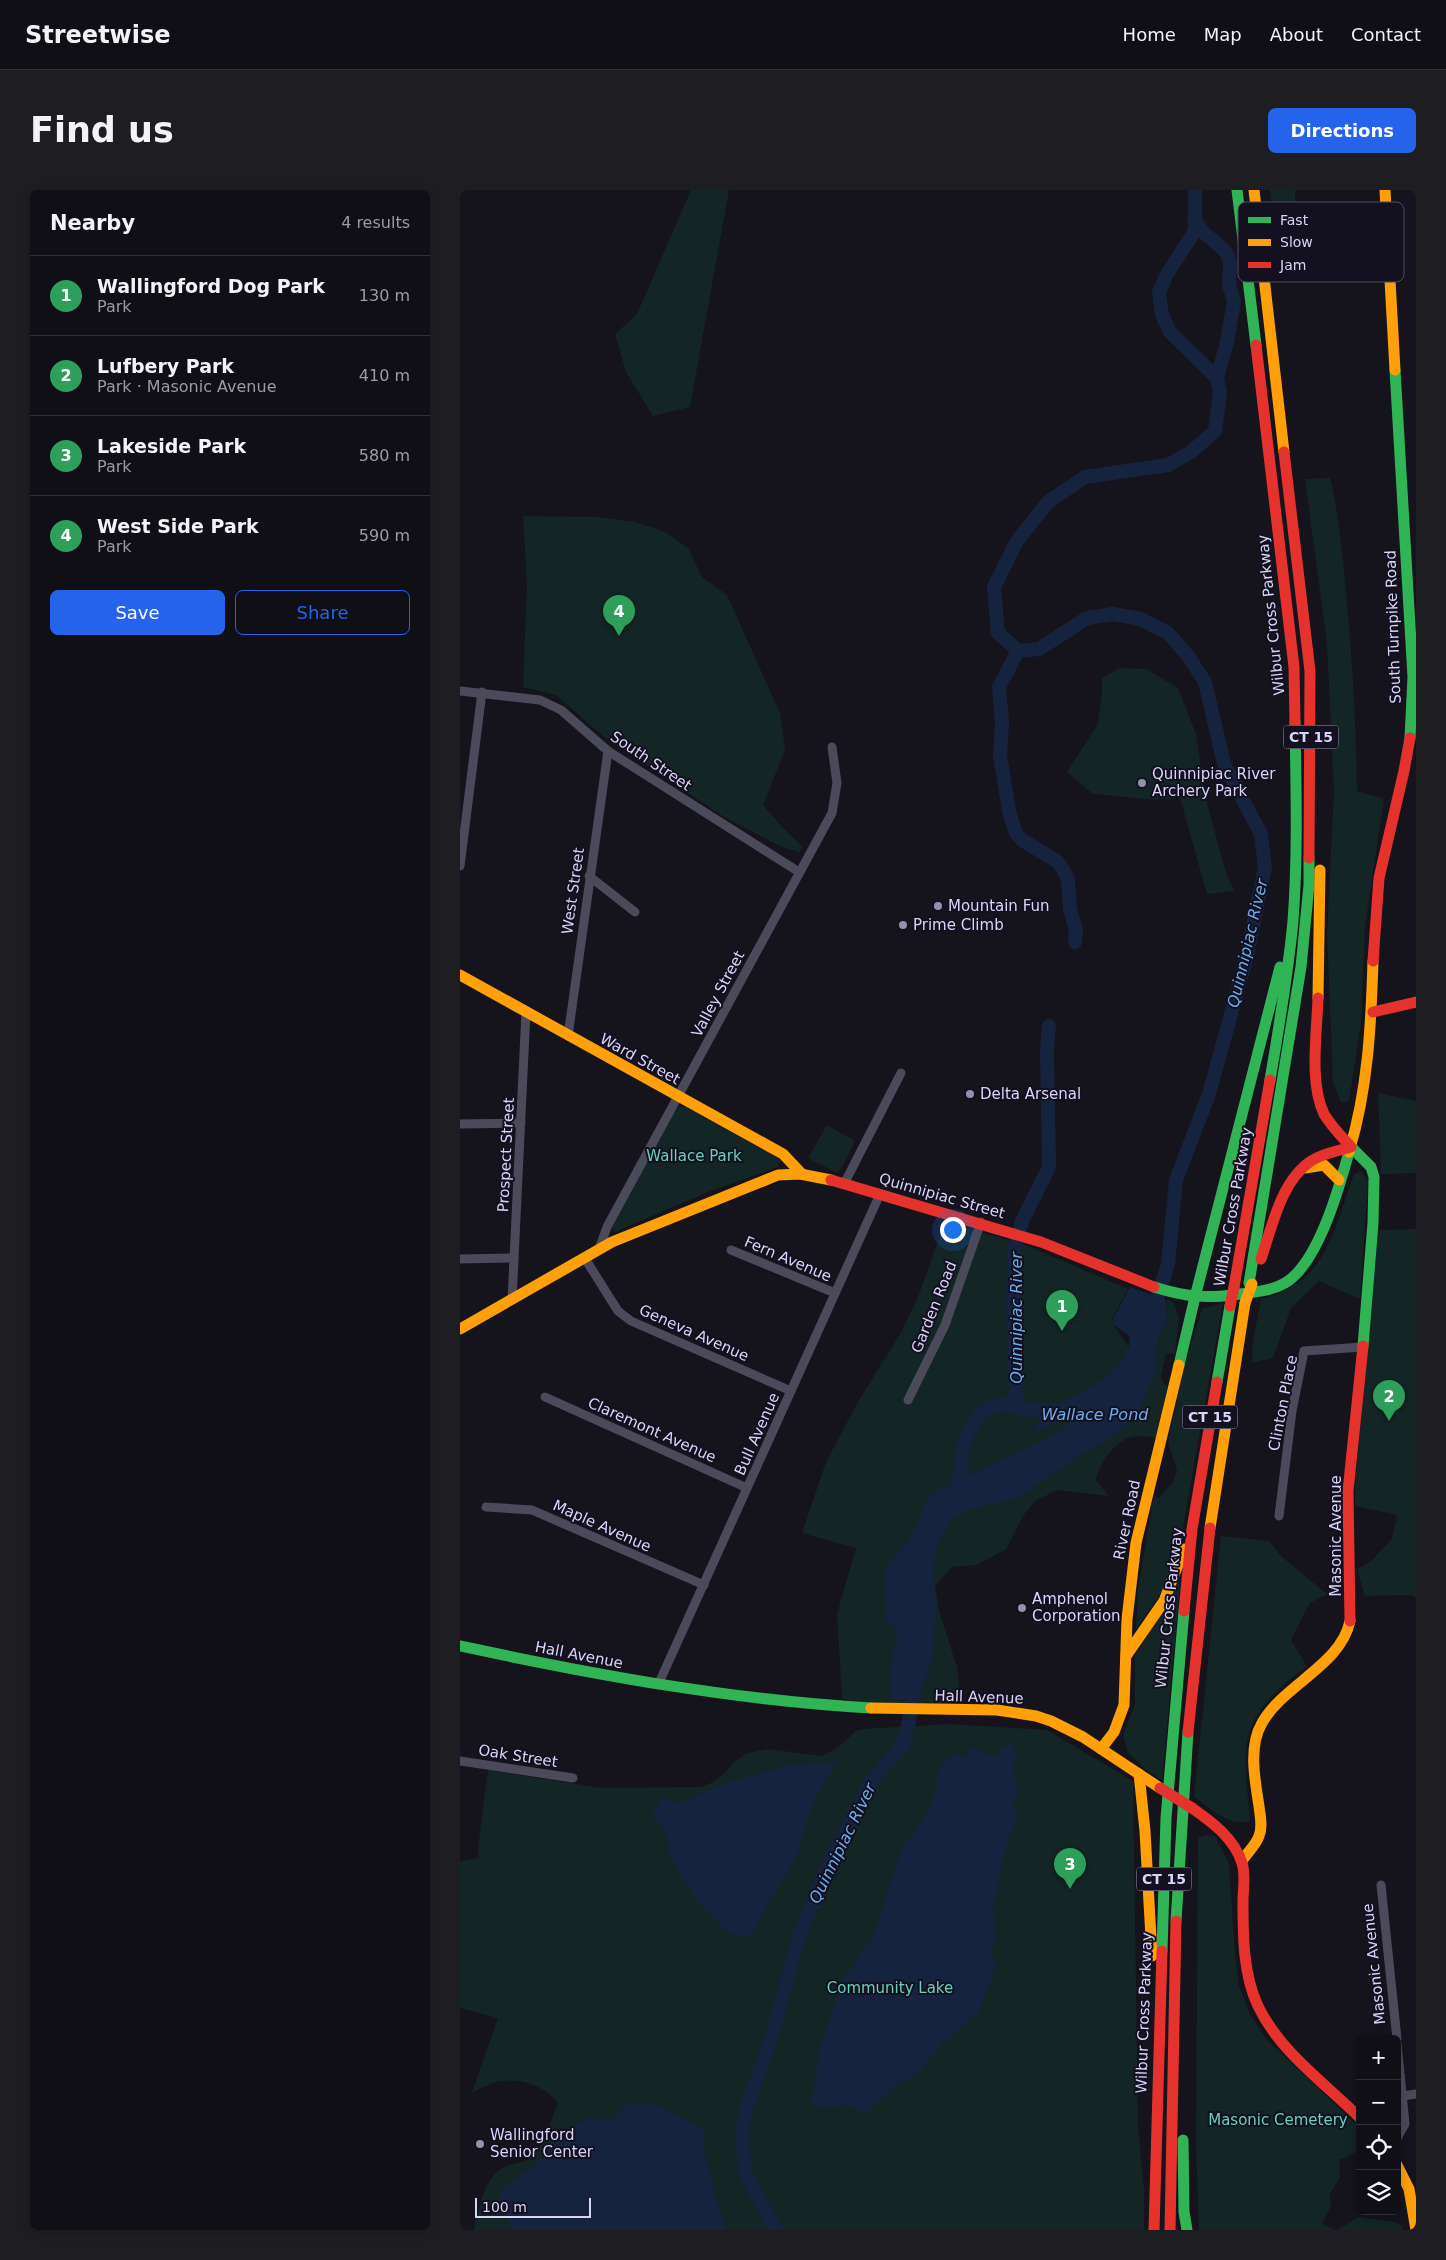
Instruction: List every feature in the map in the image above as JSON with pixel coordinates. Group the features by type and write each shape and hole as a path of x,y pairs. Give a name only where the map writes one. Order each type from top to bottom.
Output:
{"main road":[{"name":"Wilbur Cross Parkway","path":"1154,2230 1166,1818 1192,1529 1287,979 1292,919 1296,823 1294,667 1248,282"},
{"name":"Wilbur Cross Parkway","path":"1170,2230 1181,1822 1195,1659 1218,1461 1245,1303 1251,1284 1301,967 1309,885 1310,671 1265,282"},
{"name":"South Turnpike Road","path":"1351,1147 1363,1097 1373,1012 1375,911 1380,875 1408,756 1413,690 1390,282"},
{"name":"Masonic Avenue","path":"1242,1861 1256,1842 1261,1826 1254,1768 1255,1748 1261,1724 1278,1702 1335,1651 1350,1623 1348,1491 1363,1347 1373,1223 1374,1177 1367,1162 1325,1118 1318,1101 1316,1076 1320,800 1311,754"},
{"name":"River Road","path":"1102,1749 1114,1732 1124,1704 1130,1582 1136,1543 1195,1297 1292,919"},
{"name":"Ward Street","path":"460,975 783,1154 802,1174"},
{"path":"1373,1012 1416,1002"},
{"path":"1251,1284 1287,1190 1301,1170 1312,1160 1351,1147"},
{"name":"Quinnipiac Street","path":"460,1329 599,1249 651,1225 778,1175 802,1174 981,1222 1059,1248 1128,1278 1169,1292 1195,1297 1268,1292 1291,1279 1305,1264 1312,1252 1351,1147"},
{"path":"1301,1170 1314,1165 1324,1165 1339,1180"},
{"path":"1126,1656 1164,1601 1192,1529"},
{"name":"Hall Avenue","path":"460,1646 658,1686 775,1702 883,1710 994,1711 1048,1719 1102,1749 1213,1822 1225,1834 1242,1861"},
{"path":"1139,1774 1145,1831 1157,2088"},
{"path":"1242,1861 1243,1951 1248,1979 1258,2006 1272,2030 1289,2052 1356,2114"},
{"path":"1178,1915 1184,2212 1187,2230"},
{"path":"1399,2170 1410,2195 1416,2230"}],"street":[{"name":"South Street","path":"460,691 540,700 561,710 608,751 799,872"},
{"path":"460,866 482,692"},
{"name":"Valley Street","path":"599,1249 607,1227 679,1098 832,813 837,782 832,747"},
{"name":"West Street","path":"568,1036 608,751"},
{"path":"589,876 635,912"},
{"name":"Prospect Street","path":"512,1300 526,1012"},
{"path":"844,1184 901,1073"},
{"path":"460,1124 521,1123"},
{"name":"Bull Avenue","path":"658,1686 880,1194"},
{"name":"Garden Road","path":"908,1400 945,1325 981,1222"},
{"name":"Fern Avenue","path":"731,1250 835,1293"},
{"name":"Geneva Avenue","path":"584,1257 618,1311 631,1320 792,1391"},
{"path":"460,1258 514,1258"},
{"name":"Clinton Place","path":"1279,1516 1292,1411 1304,1351 1363,1347"},
{"name":"Claremont Avenue","path":"545,1397 747,1488"},
{"name":"Maple Avenue","path":"486,1507 532,1510 704,1585"},
{"name":"Oak Street","path":"460,1762 572,1778"},
{"name":"Masonic Avenue","path":"1381,1885 1397,2035"},
{"name":"Masonic Avenue","path":"1400,2080 1405,2124 1401,2131"},
{"path":"1402,2096 1416,2094"}],"green space":[{"path":"691,190 729,190 690,407 653,416 626,372 615,334 637,314"},
{"path":"1270,190 1295,190 1295,202 1271,202"},
{"path":"1330,478 1341,540 1349,627 1354,697 1357,791 1384,799 1365,927 1361,1023 1349,1101 1341,1102 1333,1082 1327,934 1334,791 1327,643 1305,479"},
{"path":"523,516 598,517 635,522 663,531 688,548 702,577 727,595 780,713 785,750 763,805 803,847 799,852 780,846 724,817 603,736 556,695 523,687 527,585"},
{"name":"Quinnipiac River Archery Park","path":"1120,668 1146,669 1178,688 1196,734 1206,800 1226,873 1234,891 1207,894 1180,798 1156,800 1093,794 1067,772 1098,724 1102,678"},
{"path":"1378,1093 1416,1101 1416,1173 1381,1174"},
{"name":"Wallace Park","path":"679,1106 686,1107 781,1160 778,1167 708,1192 615,1232 612,1228"},
{"path":"827,1125 855,1141 841,1169 837,1173 808,1158"},
{"path":"1361,1171 1368,1181 1360,1299 1319,1281 1291,1308 1273,1358 1252,1363 1253,1341 1261,1299 1283,1291 1301,1281 1314,1267 1325,1252 1333,1234 1354,1174"},
{"path":"945,1222 1023,1244 1128,1289 1111,1321 1151,1381 1155,1372 1155,1352 1161,1330 1167,1322 1167,1299 1174,1303 1179,1317 1175,1354 1166,1354 1161,1376 1164,1385 1168,1386 1156,1438 1139,1436 1122,1441 1110,1453 1099,1470 1096,1480 1109,1496 1057,1490 1035,1501 1023,1516 1006,1549 977,1565 952,1567 935,1586 939,1611 957,1667 962,1706 857,1704 842,1698 837,1614 856,1548 802,1533 826,1462 859,1400 902,1331 918,1297"},
{"path":"1416,1229 1416,1598 1412,1595 1365,1596 1357,1569 1370,1562 1392,1539 1397,1515 1355,1506 1355,1487 1377,1230"},
{"path":"1223,1303 1180,1544 1167,1584 1136,1629 1138,1588 1154,1495 1159,1498 1172,1483 1177,1471 1168,1443 1184,1366 1202,1309"},
{"path":"1221,1536 1269,1541 1282,1557 1327,1594 1310,1603 1291,1640 1307,1667 1272,1695 1258,1713 1249,1733 1246,1765 1250,1821 1242,1822 1220,1816 1194,1796"},
{"path":"1178,1583 1180,1586 1162,1780 1146,1770 1127,1751 1123,1734 1135,1705 1135,1656"},
{"name":"Community Lake","path":"949,1724 1047,1730 1133,1781 1138,2125 1144,2189 1144,2230 474,2230 486,2187 491,2179 502,2168 527,2160 534,2155 545,2137 558,2103 540,2088 518,2081 498,2082 472,2092 498,2018 460,2008 460,1861 479,1858 478,1848 488,1770 601,1788 701,1787 711,1783 725,1773 735,1761 748,1753 768,1749 822,1756 837,1748 856,1731 863,1729"},
{"name":"Masonic Cemetery","path":"1215,1836 1229,1864 1239,1986 1250,2014 1266,2039 1356,2124 1356,2152 1339,2160 1340,2177 1330,2194 1331,2206 1322,2223 1334,2230 1199,2230 1196,2145 1198,1837"},
{"path":"1359,2217 1395,2222 1401,2225 1403,2230 1337,2230"}],"water":[{"name":"Wallace Pond","path":"1130,1287 1166,1300 1167,1322 1161,1330 1155,1352 1155,1372 1141,1406 1132,1421 1109,1439 1074,1459 1018,1498 965,1510 951,1520 937,1546 933,1574 936,1601 933,1656 919,1699 893,1699 890,1674 898,1633 886,1621 884,1570 912,1535 920,1519 925,1500 936,1491 1052,1436 1067,1424 1068,1420 1065,1419 1034,1432 1039,1420 1047,1411 1098,1382 1108,1375 1123,1358 1130,1338 1111,1323"},
{"path":"1012,1743 1017,1755 1014,1772 1018,1790 1012,1804 1018,1816 1007,1843 993,1906 996,1939 989,1953 996,1964 980,2011 941,2044 921,2072 901,2082 865,2113 848,2105 834,2108 811,2106 820,2049 842,1982 873,1937 900,1852 929,1810 937,1786 937,1773 951,1754 966,1757 972,1747 996,1757 1004,1747"},
{"path":"837,1762 817,1795 807,1820 797,1857 766,1907 756,1929 746,1938 724,1930 711,1913 697,1901 677,1870 669,1852 667,1835 652,1812 663,1799 680,1803 726,1783 789,1765"},
{"path":"625,2104 656,2104 705,2131 703,2146 725,2230 510,2230 509,2221 499,2210 500,2191 547,2155 569,2128 588,2118 612,2119"}],"waterway":[{"name":"Quinnipiac River","path":"1156,1301 1168,1264 1176,1180 1209,1094 1247,956 1265,867 1261,834 1224,764 1205,682 1188,656 1168,633 1141,619 1113,614 1087,618 1039,649 1018,651 998,633 994,587 1017,541 1048,502 1085,477 1168,465 1191,452 1215,431 1220,392 1217,378 1170,332 1162,315 1159,292 1167,274 1195,231 1195,190"},
{"name":"Quinnipiac River","path":"1194,219 1203,232 1228,255 1230,265 1229,285 1234,301 1227,342 1217,378"},
{"name":"Quinnipiac River","path":"1018,651 999,687 1002,722 1000,755 1009,811 1016,833 1022,840 1058,862 1064,871 1068,880 1070,909 1076,930 1075,942"},
{"name":"Quinnipiac River","path":"1017,1406 1013,1314 1014,1250 1022,1221 1049,1167 1047,1050 1049,1026"},
{"name":"Quinnipiac River","path":"959,1497 960,1470 965,1441 978,1416 988,1408 1001,1404 1035,1411 1065,1411"},
{"name":"Quinnipiac River","path":"776,2230 745,2173 742,2133 746,2109 774,2029 798,1939 828,1864 872,1780 903,1745 912,1708 910,1681"}],"traffic: fast":[{"path":"1237,190 1238,202"},
{"path":"1248,282 1256,345"},
{"path":"1395,370 1413,677 1410,738"},
{"path":"1270,1080 1286,981 1295,896 1295,722"},
{"path":"1249,1283 1301,967 1309,885 1309,858"},
{"path":"1195,1297 1280,967"},
{"path":"1351,1147 1371,1167 1374,1177 1373,1223 1363,1346"},
{"path":"1154,1287 1176,1293 1207,1297 1263,1291 1285,1283 1308,1260 1317,1243 1326,1224 1349,1152"},
{"path":"1179,1365 1195,1297"},
{"path":"1217,1382 1230,1306"},
{"path":"1162,1951 1166,1818 1184,1611"},
{"path":"460,1646 562,1667 716,1693 871,1708"},
{"path":"1176,1921 1188,1732"},
{"path":"1183,2140 1184,2212 1187,2230"}],"traffic: slow":[{"path":"1254,190 1255,202"},
{"path":"1385,190 1386,202"},
{"path":"1265,282 1284,452"},
{"path":"1390,282 1395,370"},
{"path":"1318,998 1320,870"},
{"path":"1349,1152 1364,1081 1370,1033 1373,961"},
{"path":"460,975 783,1154 802,1174"},
{"path":"1305,1168 1324,1165 1339,1180"},
{"path":"460,1329 612,1242 778,1175 800,1174 831,1180"},
{"path":"1245,1303 1252,1284"},
{"path":"1210,1528 1245,1303"},
{"path":"1101,1749 1114,1732 1124,1705 1127,1619 1136,1543 1179,1365"},
{"path":"1126,1656 1164,1601 1184,1549"},
{"path":"1242,1861 1256,1843 1261,1828 1254,1753 1255,1742 1262,1723 1283,1697 1324,1663 1344,1636 1350,1621"},
{"path":"871,1708 997,1710 1036,1716 1051,1721 1083,1737 1160,1788"},
{"path":"1139,1774 1145,1831 1152,1956"},
{"path":"1400,2170 1409,2189 1416,2230"}],"traffic: jam":[{"path":"1256,345 1294,667 1295,722"},
{"path":"1284,452 1310,671 1309,858"},
{"path":"1373,961 1379,878 1410,738"},
{"path":"1261,1259 1279,1206 1292,1180 1316,1158 1351,1147 1324,1114 1319,1102 1315,1073 1318,998"},
{"path":"1373,1012 1416,1002"},
{"path":"1234,1287 1270,1080"},
{"path":"831,1180 1041,1242 1154,1287"},
{"path":"1230,1306 1234,1287"},
{"path":"1350,1621 1348,1491 1363,1346"},
{"path":"1184,1611 1192,1529 1217,1382"},
{"path":"1188,1732 1210,1528"},
{"path":"1160,1788 1192,1808"},
{"path":"1192,1808 1222,1831 1234,1846 1242,1863 1244,1877 1244,1941 1249,1981 1258,2006 1267,2023 1304,2066 1356,2114"},
{"path":"1170,2230 1176,1921"},
{"path":"1154,2230 1162,1951"}],"place":[{"name":"West Side Park","path":"619,636"},
{"name":"Quinnipiac River Archery Park","path":"1142,783"},
{"name":"Mountain Fun","path":"938,906"},
{"name":"Prime Climb","path":"903,925"},
{"name":"Delta Arsenal","path":"970,1094"},
{"name":"Wallingford Dog Park","path":"1062,1331"},
{"name":"Lufbery Park","path":"1389,1421"},
{"name":"Amphenol Corporation","path":"1022,1608"},
{"name":"Lakeside Park","path":"1070,1889"},
{"name":"Wallingford Senior Center","path":"480,2144"}]}
